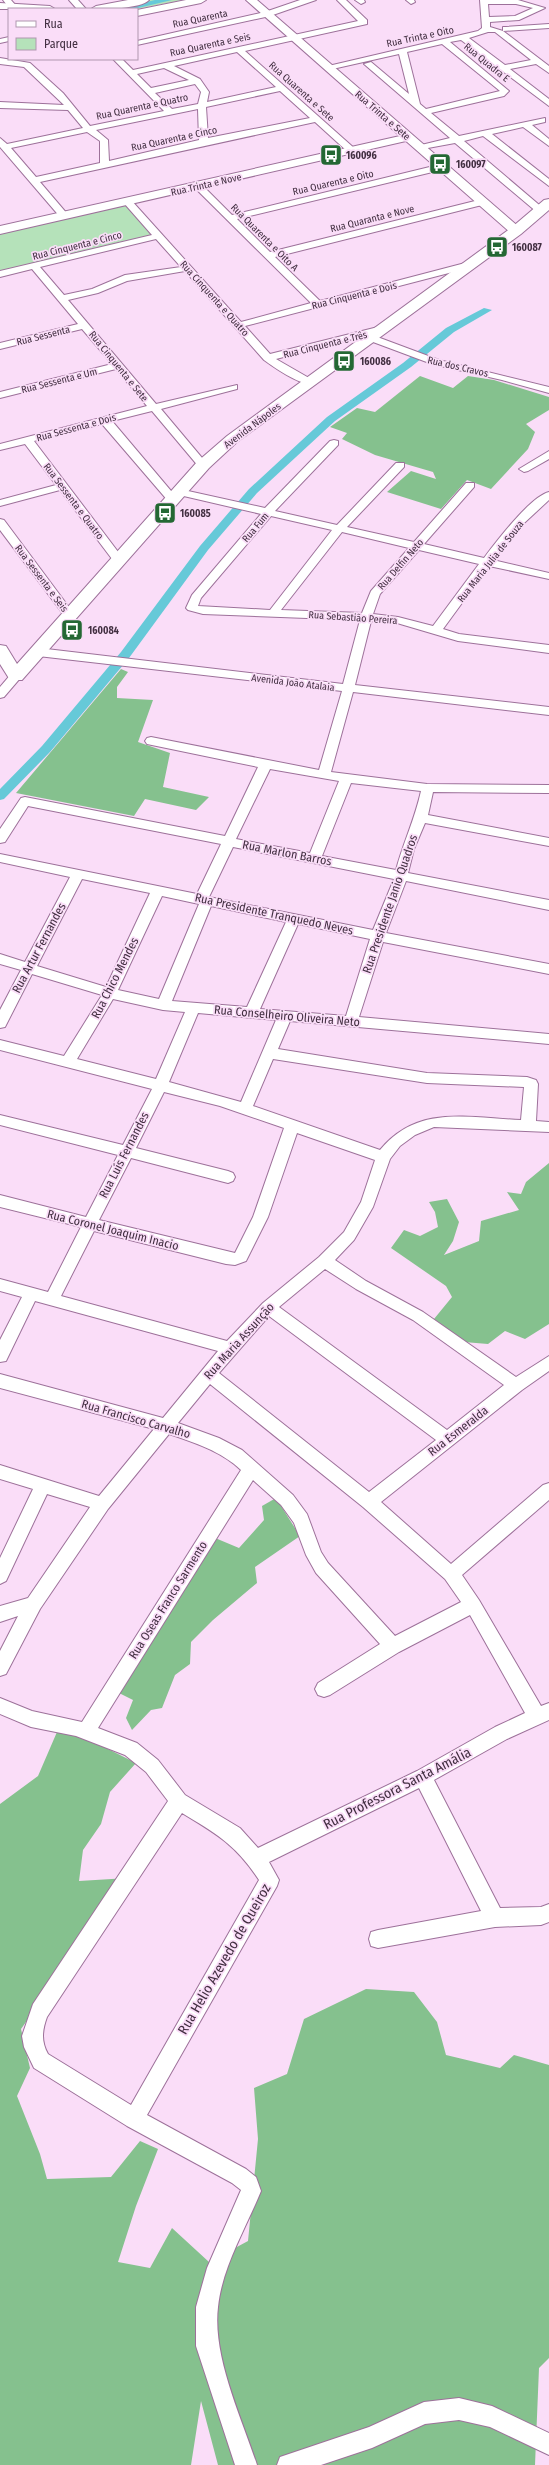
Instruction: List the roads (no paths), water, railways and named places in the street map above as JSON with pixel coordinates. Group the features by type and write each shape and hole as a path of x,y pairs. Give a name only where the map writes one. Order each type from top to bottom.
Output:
{"main road":[{"name":"Avenida Nápoles","path":"16,676 203,465 238,434 469,266 545,207"},
{"path":"0,650 16,676"}],"street":[{"path":"73,0 81,8"},
{"path":"101,8 144,0"},
{"path":"138,13 201,0"},
{"name":"Rua Trinta e Sete","path":"250,0 516,231"},
{"name":"Rua Quarenta","path":"138,43 267,14 292,4 312,0"},
{"name":"Rua Quarenta e Seis","path":"132,73 238,48 364,22 341,0"},
{"path":"485,20 516,18 541,8 516,2 484,1 485,20 486,29 497,30 549,26"},
{"path":"0,6 10,4 42,8"},
{"name":"Rua Trinta e Oito","path":"328,67 464,38 481,33 486,29"},
{"path":"497,30 549,70"},
{"path":"464,38 548,101"},
{"name":"Rua Quadra E","path":"423,112 501,94 505,91 444,42"},
{"name":"Rua Quarenta e Sete","path":"238,48 351,150"},
{"path":"403,51 416,106"},
{"path":"118,60 151,91 170,112"},
{"path":"0,61 16,62 27,65 71,108 88,129 104,140 105,164"},
{"path":"503,68 537,61"},
{"path":"368,64 455,140 545,207"},
{"path":"164,65 197,81 205,92 202,105 204,142"},
{"path":"151,91 197,81"},
{"name":"Rua Quarenta e Quatro","path":"3,144 88,129 284,88"},
{"path":"0,105 71,108"},
{"name":"Rua Quarenta e Cinco","path":"34,180 204,142 318,120"},
{"path":"420,148 542,120"},
{"path":"525,124 547,140"},
{"path":"485,133 549,182"},
{"name":"Rua Trinta e Nove","path":"1,229 128,202 408,137"},
{"path":"3,144 64,216"},
{"name":"Rua Quarenta e Oito","path":"230,218 442,167"},
{"name":"Rua Quarenta e Oito A","path":"198,186 317,304"},
{"name":"Rua Cinquenta e Quatro","path":"128,202 268,358 283,369 311,382"},
{"name":"Rua Quaranta e Nove","path":"267,256 483,202"},
{"name":"Rua Cinquenta e Cinco","path":"0,274 35,267 159,236"},
{"name":"Rua Cinquenta e Dois","path":"239,325 469,266"},
{"name":"Rua Cinquenta e Sete","path":"35,267 64,298 203,465"},
{"path":"64,298 95,291 125,278 164,274 188,268"},
{"name":"Rua Sessenta","path":"0,346 85,325"},
{"name":"Rua dos Cravos","path":"375,333 418,356 549,390"},
{"name":"Rua Cinquenta e Três","path":"268,358 375,333"},
{"name":"Rua Sessenta e Um","path":"0,395 119,365"},
{"name":"Rua Sessenta e Dois","path":"0,447 153,406 232,387"},
{"path":"104,419 176,496 241,505 339,529 488,560 549,576"},
{"name":"Rua Sessenta e Quatro","path":"28,440 119,561"},
{"name":"Rua Fum","path":"203,611 192,608 196,598 268,511 334,443"},
{"path":"524,470 549,454"},
{"path":"274,612 339,529 400,465"},
{"name":"Rua Delfin Neto","path":"324,774 348,689 366,617 375,593 470,485"},
{"path":"0,503 63,486"},
{"name":"Rua Maria Julia de Souza","path":"436,631 488,560 526,515 549,495"},
{"name":"Rua Sessenta e Seis","path":"0,522 70,616"},
{"name":"Rua Sebastião Pereira","path":"203,611 274,612 366,617 412,623 436,631 490,643 544,648"},
{"path":"544,648 549,641"},
{"name":"Avenida João Atalaia","path":"38,652 549,711"},
{"name":"Avenida Nápoles","path":"0,694 16,676"},
{"path":"151,741 266,764 347,778 428,788 549,789"},
{"path":"163,1005 204,900 266,764"},
{"path":"314,858 347,778"},
{"name":"Rua Presidente Janio Quadros","path":"351,1021 378,936 401,876 408,849 421,818 428,788"},
{"name":"Rua Marlon Barros","path":"0,839 25,801 549,905"},
{"path":"421,818 549,842"},
{"name":"Rua Presidente Tranquedo Neves","path":"0,858 378,936 549,969"},
{"name":"Rua Artur Fernandes","path":"0,1023 78,874"},
{"name":"Rua Chico Mendes","path":"68,1062 110,993 158,891"},
{"path":"251,1013 294,918"},
{"name":"Rua Conselheiro Oliveira Neto","path":"0,960 110,993 163,1005 193,1009 351,1021 456,1033 549,1039"},
{"name":"Rua Luís Fernandes","path":"52,1299 125,1152 160,1086 193,1009"},
{"path":"245,1108 285,1016"},
{"path":"0,1044 245,1108 383,1157"},
{"path":"269,1053 428,1078 527,1082 531,1084 528,1126"},
{"path":"0,1120 228,1177"},
{"name":"Rua Maria Assunção","path":"0,1668 34,1604 102,1504 168,1426 230,1348 268,1307 324,1261 350,1236 368,1203 383,1157 395,1142 410,1131 433,1122 549,1127"},
{"name":"Rua Coronel Joaquim Inacio","path":"0,1200 89,1224 226,1258 236,1259 244,1253 273,1182 292,1125"},
{"path":"324,1261 361,1285 418,1316 516,1385"},
{"path":"0,1285 230,1348"},
{"path":"0,1356 31,1294"},
{"path":"268,1307 447,1439"},
{"name":"Rua Esmeralda","path":"369,1502 516,1385 549,1363"},
{"path":"209,1374 369,1502 451,1574 473,1605 543,1713"},
{"name":"Rua Francisco Carvalho","path":"0,1381 168,1426 219,1446 236,1455 287,1500 301,1519 314,1555 322,1568 393,1646"},
{"name":"Rua Oseas Franco Sarmento","path":"86,1731 251,1468"},
{"path":"0,1472 102,1504"},
{"path":"0,1576 43,1485"},
{"path":"451,1574 549,1490"},
{"path":"0,1614 34,1604"},
{"path":"324,1689 393,1646 473,1605"},
{"name":"Rua Helio Azevedo de Queiroz","path":"0,1706 31,1718 86,1731 131,1749 152,1766 178,1801 233,1834 256,1859 270,1880 269,1885 226,1956 134,2119"},
{"name":"Rua Professora Santa Amália","path":"256,1859 423,1777 543,1713"},
{"path":"423,1777 495,1918"},
{"path":"178,1801 40,2011 31,2034 32,2047 41,2061 134,2119 239,2176 249,2184 251,2191 217,2268 207,2308 208,2346 246,2465"},
{"path":"378,1939 495,1918 540,1916 549,1913"},
{"path":"288,2465 372,2437 424,2413 459,2409 492,2417 549,2444"}],"waterway":[{"path":"126,8 168,0"},
{"path":"0,796 46,749 125,655 204,548 253,491 331,419 407,365 450,330 487,310"}],"place":[{"name":"160096","path":"331,155"},
{"name":"160097","path":"440,164"},
{"name":"160087","path":"497,247"},
{"name":"160086","path":"344,361"},
{"name":"160085","path":"165,513"},
{"name":"160084","path":"72,630"}]}
